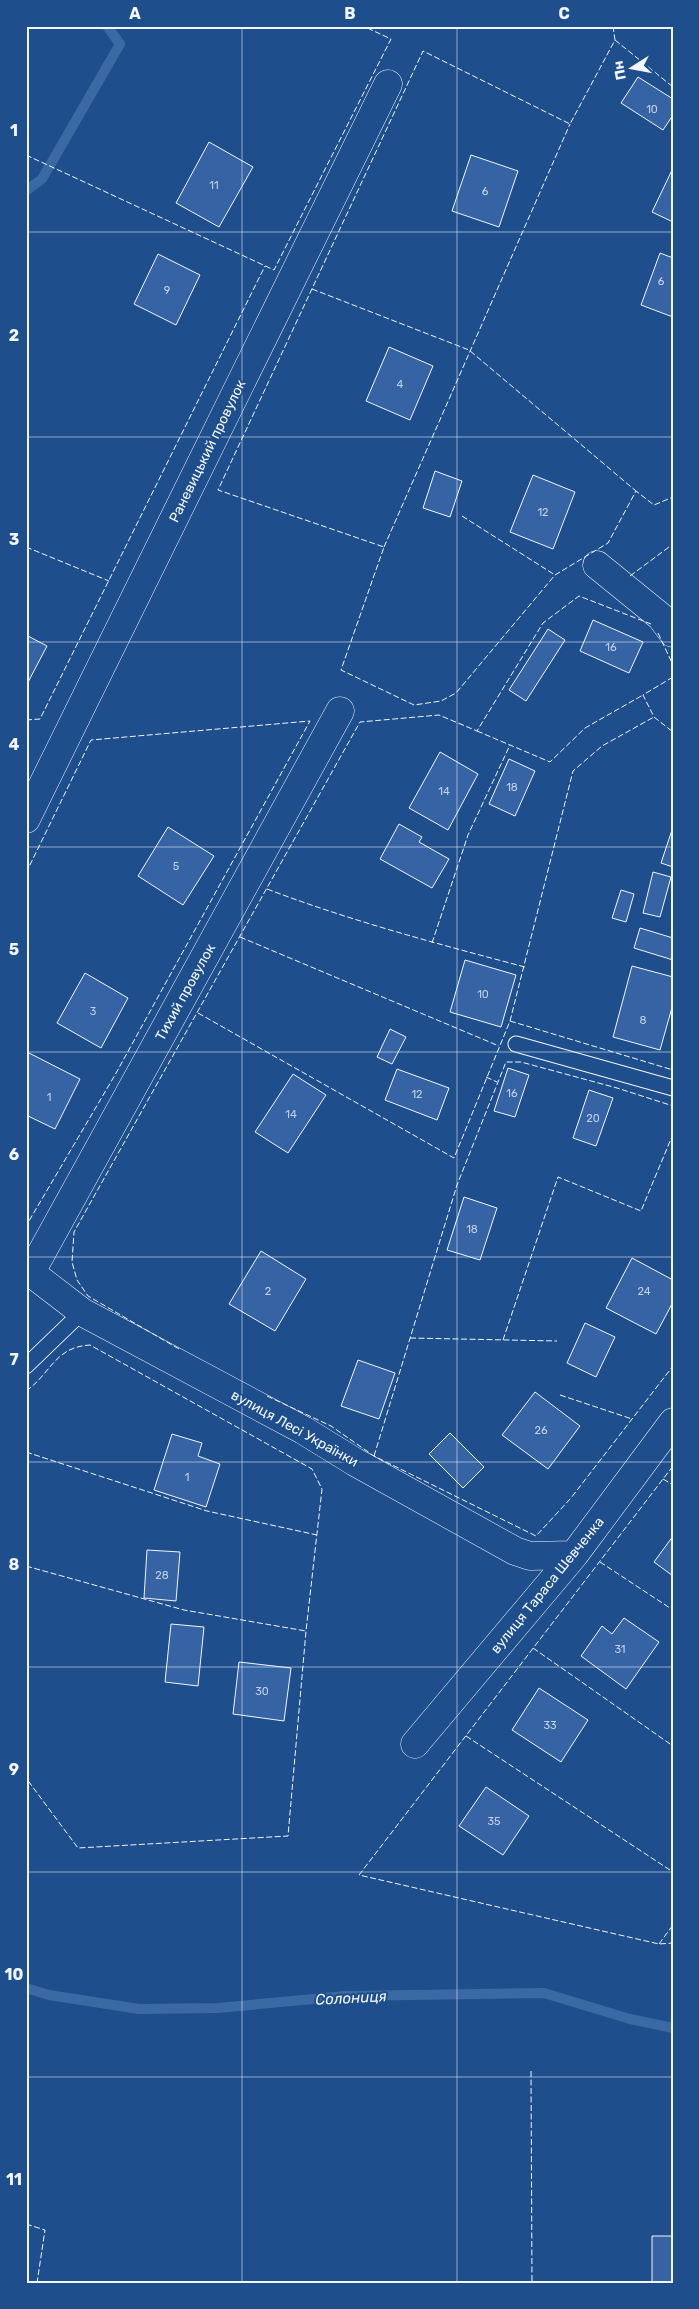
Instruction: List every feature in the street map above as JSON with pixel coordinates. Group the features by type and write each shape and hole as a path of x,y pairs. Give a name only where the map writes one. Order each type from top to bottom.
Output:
{"street":[{"name":"Раневицький провулок","path":"26,819 388,84"},
{"path":"598,565 661,617 673,633"},
{"name":"Тихий провулок","path":"29,1271 340,711"},
{"name":"вулиця Лесі Українки","path":"29,1271 82,1312 302,1430 355,1462 515,1551 530,1556 574,1556"},
{"name":"вулиця Тараса Шевченка","path":"415,1744 574,1556 673,1422"}],"lane":[{"path":"516,1044 673,1088"},
{"path":"26,1366 82,1312"}],"building":[{"path":"638,77 673,99 673,115 663,130 621,103"},
{"path":"209,142 253,167 219,227 176,203"},
{"path":"471,155 518,171 499,227 452,211"},
{"path":"673,168 673,222 652,212"},
{"path":"660,253 673,258 673,317 641,305"},
{"path":"158,254 200,275 176,325 134,304"},
{"path":"389,347 433,366 410,420 366,401"},
{"path":"435,471 462,481 450,517 423,508"},
{"path":"533,475 575,492 553,549 510,532"},
{"path":"593,620 643,642 629,673 580,651"},
{"path":"548,629 565,640 526,701 509,690"},
{"path":"26,635 47,646 26,686"},
{"path":"440,752 478,774 448,830 409,808"},
{"path":"509,759 535,771 515,816 489,804"},
{"path":"399,824 422,837 419,842 449,859 432,888 380,859"},
{"path":"168,827 214,856 183,905 138,876"},
{"path":"673,827 673,867 661,863"},
{"path":"653,872 671,877 660,917 643,913"},
{"path":"621,890 634,894 626,922 612,918"},
{"path":"640,928 673,938 673,960 634,948"},
{"path":"465,960 516,975 501,1027 450,1012"},
{"path":"632,966 673,977 673,1004 660,1050 613,1037"},
{"path":"85,973 128,998 101,1048 57,1023"},
{"path":"390,1029 406,1037 392,1064 377,1057"},
{"path":"27,1052 80,1079 55,1129 26,1115"},
{"path":"508,1068 529,1075 515,1117 494,1111"},
{"path":"397,1069 449,1088 437,1120 385,1100"},
{"path":"293,1074 326,1095 288,1153 255,1132"},
{"path":"589,1090 613,1098 596,1146 573,1138"},
{"path":"464,1197 497,1208 480,1260 447,1250"},
{"path":"261,1251 306,1279 275,1331 229,1304"},
{"path":"632,1258 673,1280 673,1302 656,1334 606,1308"},
{"path":"585,1323 615,1337 596,1377 567,1363"},
{"path":"358,1360 395,1373 379,1419 341,1406"},
{"path":"535,1392 580,1426 548,1469 502,1435"},
{"path":"450,1433 484,1467 463,1488 429,1454"},
{"path":"172,1434 202,1443 198,1456 220,1464 206,1507 154,1490"},
{"path":"673,1536 673,1576 654,1562"},
{"path":"147,1550 180,1552 176,1601 144,1598"},
{"path":"624,1618 659,1642 626,1689 581,1656 602,1626 612,1634"},
{"path":"171,1624 204,1627 198,1686 165,1682"},
{"path":"239,1662 291,1668 284,1721 233,1714"},
{"path":"539,1688 588,1720 561,1762 512,1730"},
{"path":"486,1787 529,1816 503,1855 459,1826"},
{"path":"652,2236 673,2236 673,2283 652,2283"}],"waterway":[{"path":"27,190 42,179 120,44 107,26"},
{"name":"Солониця","path":"26,1988 49,1995 139,2009 218,2008 345,1996 544,1993 630,2019 673,2028"}],"fence":[{"path":"26,155 274,270 391,39 363,26"},
{"path":"613,26 615,40 570,124 423,51 218,490 384,547 341,670 414,705 441,701 456,693 555,575 608,543 636,491 654,505 673,497"},
{"path":"615,40 673,87"},
{"path":"384,547 570,124"},
{"path":"26,720 40,719 265,266"},
{"path":"312,289 469,350 636,491"},
{"path":"462,516 555,575"},
{"path":"630,576 673,544"},
{"path":"26,547 109,581"},
{"path":"179,1349 88,1296 77,1280 72,1262 74,1232 360,722 439,715 477,731 543,623 579,596 651,624"},
{"path":"658,633 673,665"},
{"path":"673,677 643,695 654,717 673,732"},
{"path":"477,731 550,762 585,728 643,695"},
{"path":"198,1013 454,1158 510,1021 573,771 602,746 654,717"},
{"path":"26,873 91,740 310,721 115,1075 26,1226"},
{"path":"432,943 468,835 510,745"},
{"path":"267,889 363,922 525,967"},
{"path":"240,937 499,1046"},
{"path":"510,1021 673,1070"},
{"path":"374,1456 457,1185 506,1062 521,1062 617,1088 673,1106"},
{"path":"486,1077 497,1082"},
{"path":"503,1340 558,1177 641,1211 673,1134"},
{"path":"410,1338 557,1341"},
{"path":"26,1391 61,1356 78,1347 90,1345 312,1469 322,1489 306,1631 288,1836 78,1848 26,1778"},
{"path":"267,1396 331,1426 374,1456 536,1536 571,1498 673,1366"},
{"path":"560,1395 632,1419"},
{"path":"26,1452 207,1511 317,1535"},
{"path":"673,1466 359,1875 659,1944 673,1943"},
{"path":"663,1479 673,1485"},
{"path":"600,1562 673,1610"},
{"path":"26,1566 184,1610 306,1631"},
{"path":"533,1648 673,1746"},
{"path":"466,1736 673,1872"},
{"path":"659,1944 673,1925"},
{"path":"531,2071 532,2283"},
{"path":"26,2224 45,2230 37,2283"}]}
